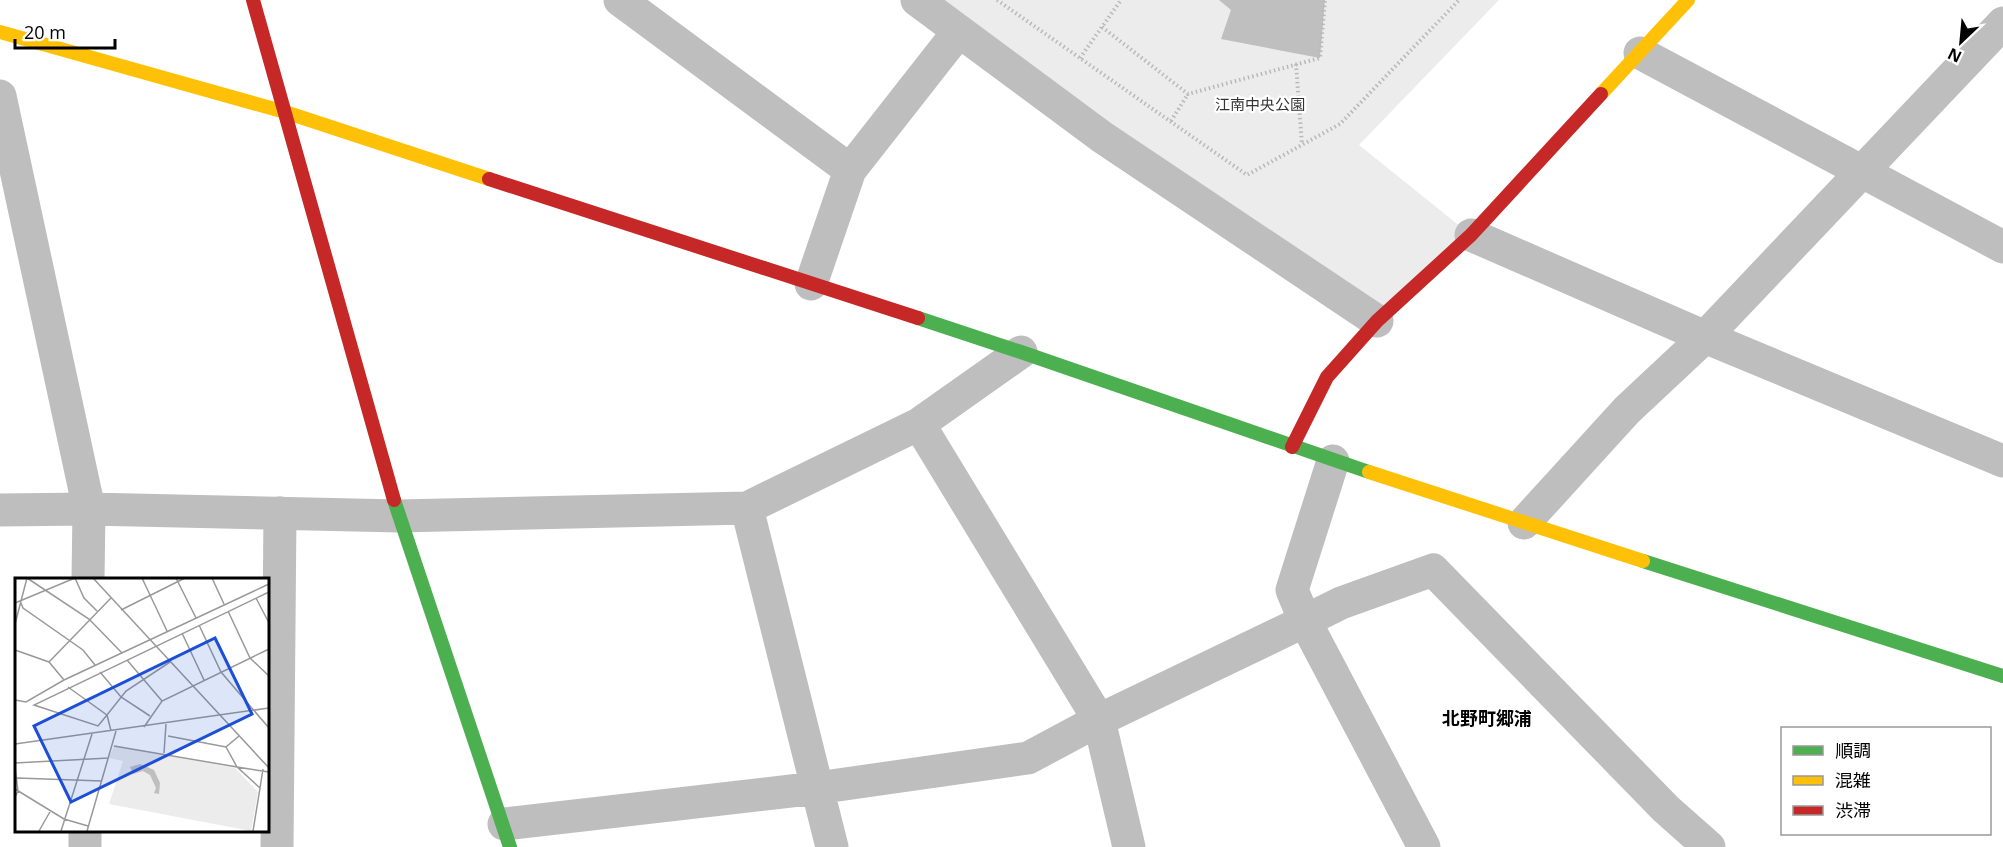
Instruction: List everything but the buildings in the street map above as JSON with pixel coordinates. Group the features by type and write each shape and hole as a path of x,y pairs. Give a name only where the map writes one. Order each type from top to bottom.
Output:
{"street":[{"path":"253,0 399,516 507,836 1028,758 1098,720 1341,603 1433,570 1666,809 1708,847"},
{"path":"620,0 850,170"},
{"path":"917,0 1102,137 1377,321"},
{"path":"1292,447 1327,377 1377,321 1472,235 1688,0"},
{"path":"1524,523 1627,411 1705,337 2003,23"},
{"path":"811,284 850,170 959,31"},
{"path":"0,32 285,112 1021,352 1333,461 2003,676"},
{"path":"1640,53 2003,247"},
{"path":"0,96 89,509 88,578"},
{"path":"1472,235 1705,337 2003,461"},
{"path":"0,510 89,509 399,516 747,508 919,424 1021,352"},
{"path":"919,424 1098,720 1129,847"},
{"path":"1333,461 1292,590 1305,621 1424,847"},
{"path":"747,508 832,847"},
{"path":"277,847 280,513"}],"path":[{"path":"997,0 1247,175 1340,124 1459,0"},
{"path":"1080,58 1121,0"},
{"path":"1170,121 1188,94 1320,58 1325,0"},
{"path":"1101,27 1188,94"},
{"path":"1296,64 1302,145"}],"green space":[{"name":"江南中央公園","path":"943,0 1499,0 1359,145 1471,235 1377,321"}],"shaded area":[{"path":"1219,0 1325,0 1320,58 1221,39 1231,10"}],"traffic: fast":[{"path":"918,318 1369,472"},
{"path":"394,500 510,847"},
{"path":"1643,561 2003,676"}],"traffic: slow":[{"path":"1601,94 1688,0"},
{"path":"0,32 285,112 489,179"},
{"path":"1369,472 1643,561"}],"traffic: jam":[{"path":"253,0 394,500"},
{"path":"1292,447 1327,377 1377,321 1471,235 1601,94"},
{"path":"489,179 918,318"}],"district":[{"name":"北野町郷浦","path":"1487,719"}]}
